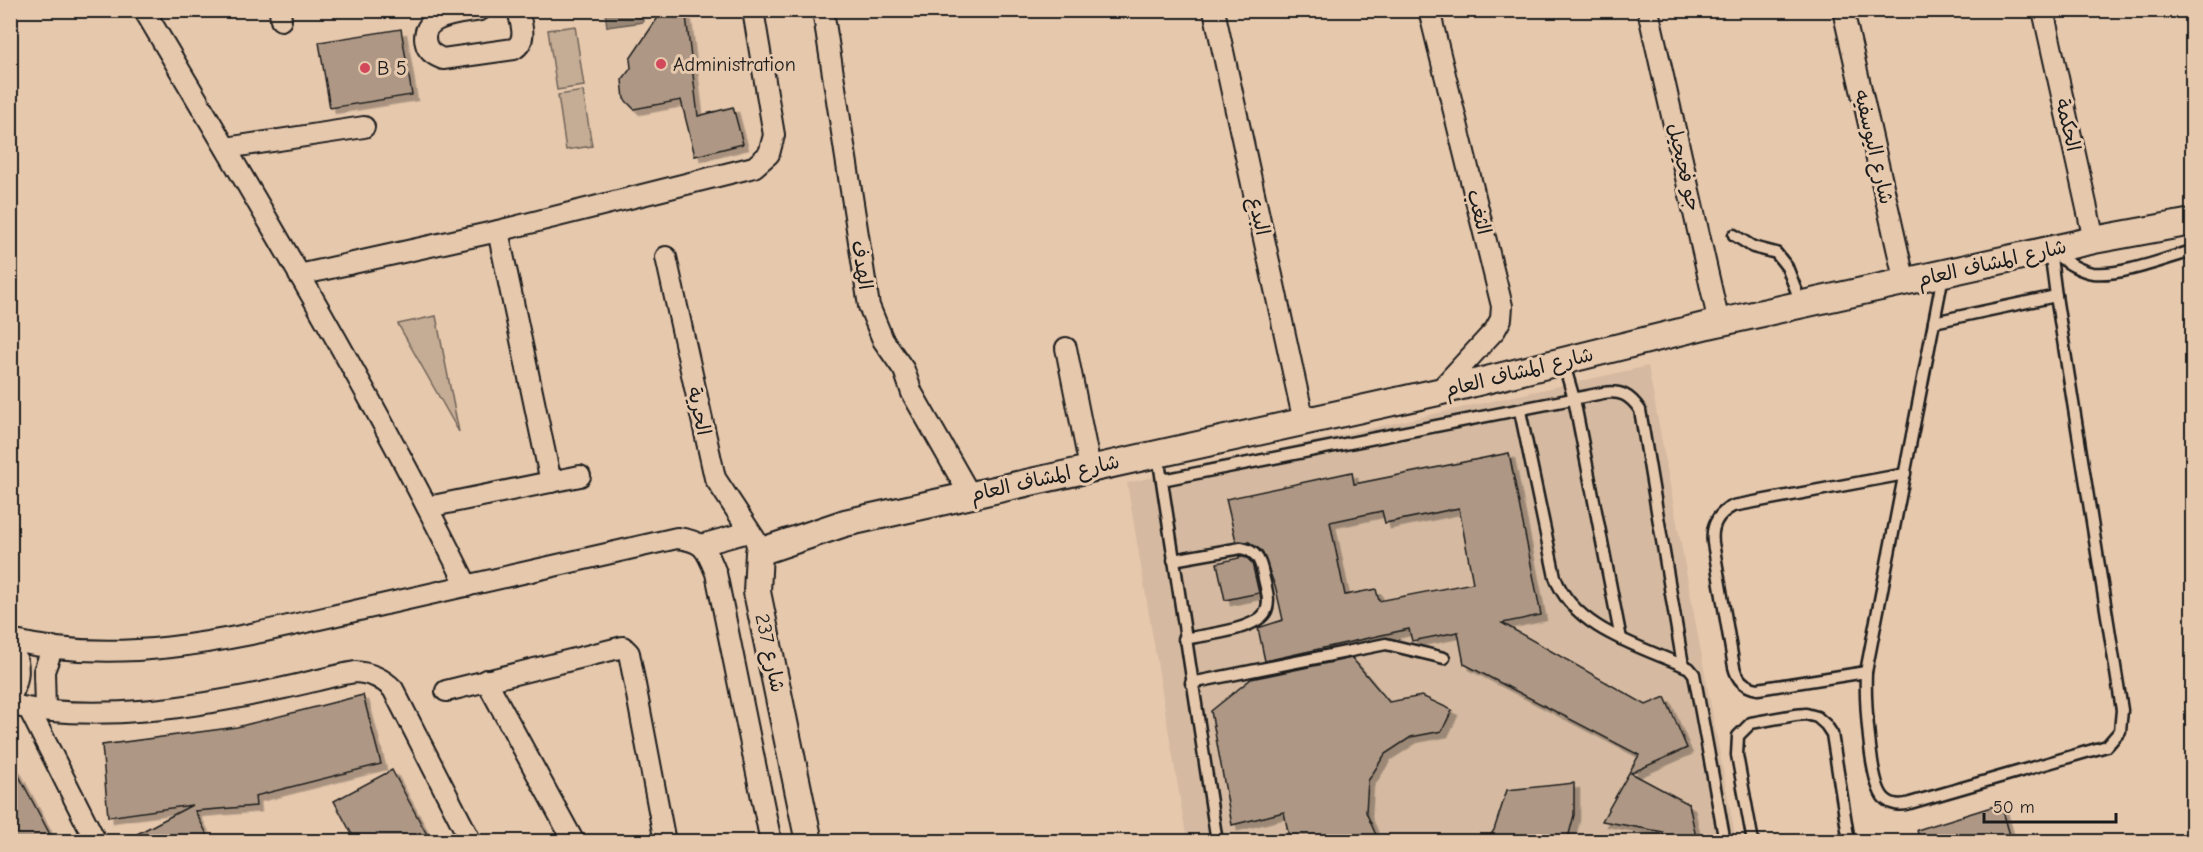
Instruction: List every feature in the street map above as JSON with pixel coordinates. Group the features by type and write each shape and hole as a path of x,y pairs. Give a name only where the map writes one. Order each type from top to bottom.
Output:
{"street":[{"path":"144,10 299,275 428,507 467,586"},
{"path":"480,10 444,17 431,23 425,34 427,48 443,59 514,49 523,37 518,10"},
{"path":"299,275 498,231 745,171 763,162 773,145 774,135 753,10"},
{"name":"الهدف","path":"823,10 871,313 883,340 904,370 912,393 970,495"},
{"name":"البدع","path":"1214,10 1304,422"},
{"name":"الثغب","path":"1429,10 1502,306 1501,319 1496,330 1438,392"},
{"name":"جو فحيحيل","path":"1648,10 1719,323"},
{"name":"شارع اليوسفيه","path":"1843,10 1905,283"},
{"name":"الحكمة","path":"2043,10 2094,240"},
{"path":"226,148 364,127"},
{"name":"شارع المشاف العام","path":"754,542 1438,392 1719,323 2094,240 2193,222"},
{"path":"498,231 551,482"},
{"name":"الحرية","path":"666,257 715,478 754,542"},
{"path":"1066,348 1090,468"},
{"path":"428,507 580,476"},
{"path":"10,640 53,647 113,651 186,647 677,538 694,540 707,550 716,573 771,842"},
{"path":"700,545 754,542"},
{"name":"شارع 237","path":"754,542 757,592 809,842"},
{"path":"10,645 19,665 19,676 10,699"},
{"path":"446,691 619,646 627,649 665,842"},
{"path":"28,708 43,678 53,647"},
{"path":"28,708 85,712 151,709 282,688 355,672 366,672 386,681 393,689 471,842"},
{"path":"486,680 574,842"},
{"path":"28,708 96,842"}],"lane":[{"path":"1734,235 1753,247 1776,253 1787,267 1802,305"},
{"path":"2050,250 2074,266 2092,273 2116,271 2193,251"},
{"path":"1943,274 1866,672 1866,712 1878,784 1883,797 1896,805 1910,803 2107,746 2120,731 2122,710 2050,250"},
{"path":"1934,322 2056,296"},
{"path":"1563,361 1574,399 1621,639"},
{"path":"1162,480 1614,391 1625,394 1640,410 1683,666"},
{"path":"1520,411 1559,587 1578,612 1621,639 1683,666 1694,674 1725,842"},
{"path":"1158,452 1184,639 1217,842"},
{"path":"1866,672 1758,689 1751,688 1739,680 1734,667 1715,554 1714,525 1725,510 1733,506 1905,474"},
{"path":"1173,560 1241,548 1249,550 1260,561 1268,601 1266,610 1254,623 1184,639"},
{"path":"1191,683 1386,644 1444,658"},
{"path":"1753,842 1737,755 1738,736 1751,723 1806,714 1818,717 1832,734 1849,842"}],"shaded area":[{"path":"605,11 642,11 643,22 607,27"},
{"path":"575,26 584,86 557,90 548,30"},
{"path":"583,91 592,146 566,150 558,95"},
{"path":"436,316 459,432 398,324"},
{"path":"1648,366 1736,841 1187,841 1127,483"}],"building":[{"name":"Administration","path":"663,10 681,10 686,16 698,116 733,107 743,144 695,156 681,100 634,109 624,99 622,80 631,68 630,59"},
{"name":"B 5","path":"401,29 412,95 330,108 319,42"},
{"path":"1509,453 1541,615 1502,623 1646,705 1665,697 1687,748 1631,773 1689,804 1697,842 1665,842 1663,832 1602,821 1639,755 1464,664 1458,632 1412,641 1409,629 1265,661 1258,628 1283,620 1276,589 1262,551 1249,542 1236,541 1226,499 1352,472 1354,484","holes":["1459,508 1473,583 1379,601 1376,589 1345,595 1330,522 1382,511 1385,523"]},
{"path":"1239,556 1247,558 1252,563 1259,593 1225,600 1217,563 1239,558"},
{"path":"1352,658 1389,702 1422,696 1452,710 1442,731 1411,737 1385,754 1368,781 1366,812 1379,842 1290,842 1284,812 1232,825 1211,711 1251,679"},
{"path":"363,695 381,764 255,796 256,806 195,811 211,842 122,842 192,805 108,817 102,745 237,727"},
{"path":"10,759 54,842 10,842"},
{"path":"392,770 431,842 356,842 334,801"},
{"path":"1574,783 1574,815 1567,842 1486,842 1494,830 1507,790"},
{"path":"2001,804 2012,842 1920,842 1917,830"}],"place":[{"name":"Administration","path":"661,64"},
{"name":"B 5","path":"365,68"}]}
